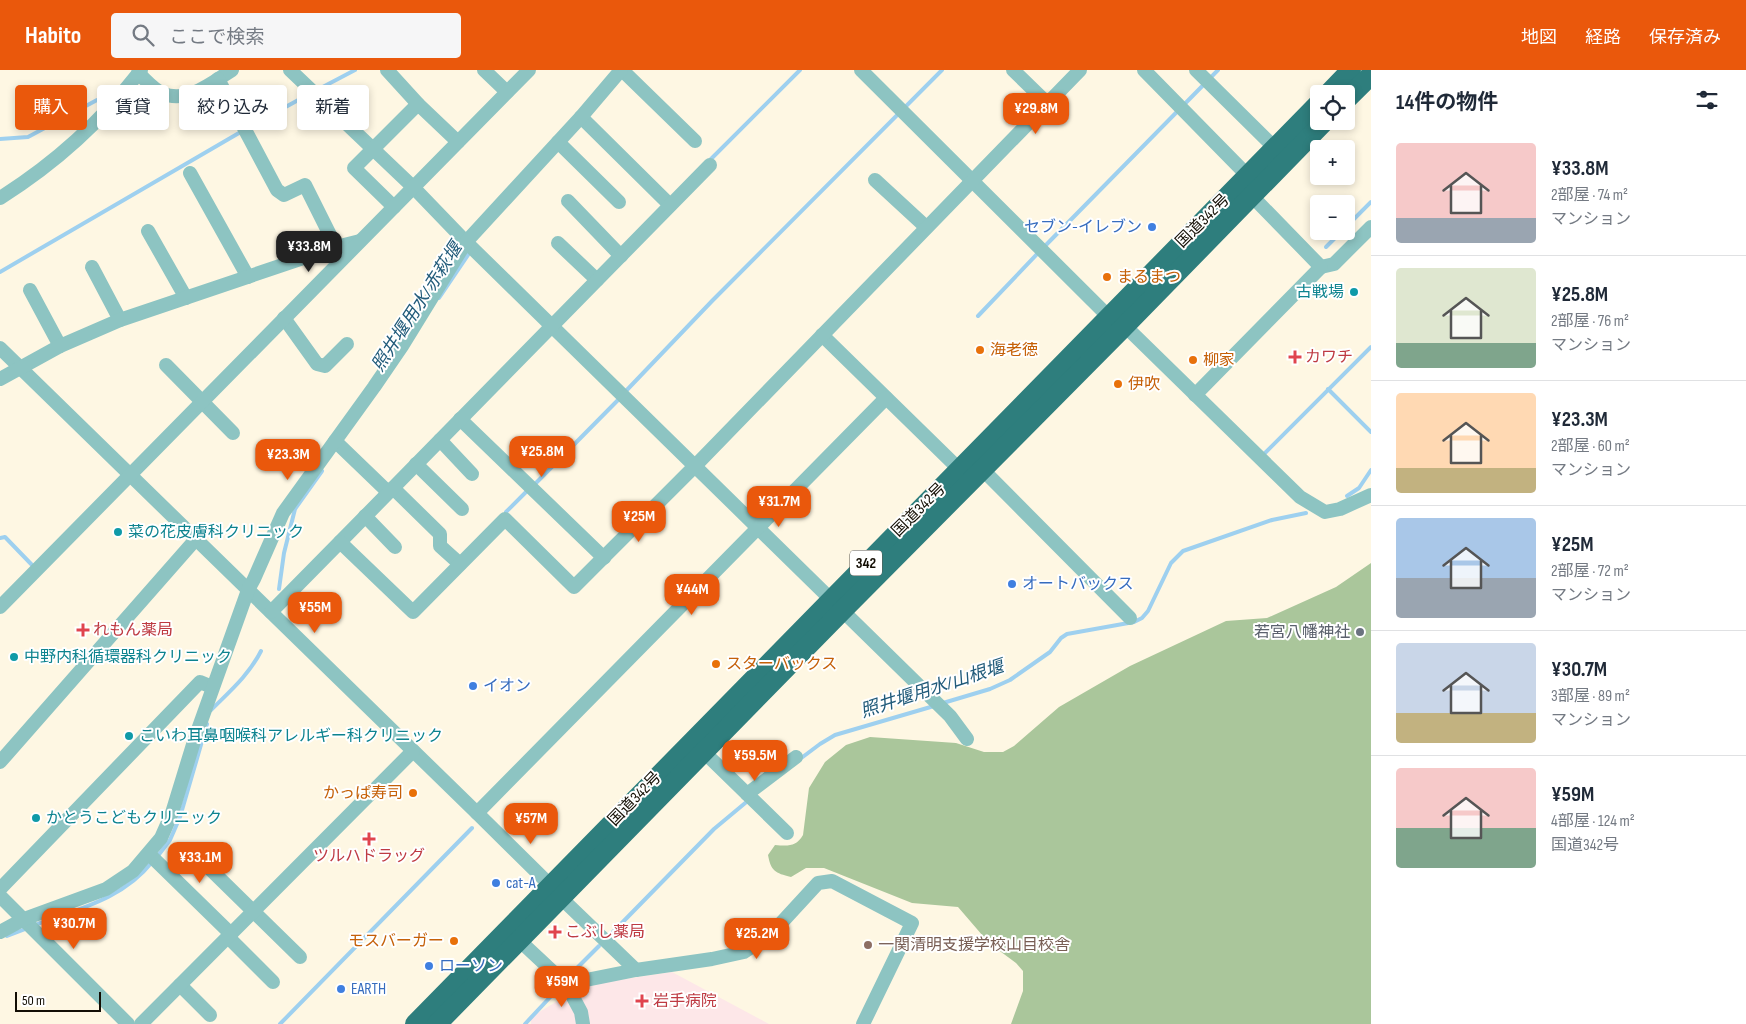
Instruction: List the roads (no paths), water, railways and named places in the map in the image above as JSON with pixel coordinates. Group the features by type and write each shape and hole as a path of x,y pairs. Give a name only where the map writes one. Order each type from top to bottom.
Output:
{"highway":[{"path":"1337,85 1351,70"},
{"path":"1355,91 1371,75"},
{"name":"国道342号","path":"437,1024 520,941 556,892 836,605 983,470 1117,322 1246,186 1275,148 1310,112"},
{"name":"国道342号","path":"1246,186 1314,130"},
{"name":"国道342号","path":"415,1024 704,752 959,469 1117,322"}],"street":[{"path":"0,198 22,184 76,141 112,107 140,72 162,93 176,98 194,93 232,70"},
{"path":"290,70 413,187 466,242 553,325 950,716 966,739"},
{"path":"387,70 418,104 458,142"},
{"path":"484,70 507,92"},
{"path":"0,607 529,70"},
{"path":"0,932 24,919 106,889 133,871 161,838 172,812 212,687 248,590 283,513 402,346 466,242 581,117 621,70 695,141"},
{"path":"860,70 1117,322 1300,497 1325,512 1340,509 1371,495"},
{"path":"1013,70 1047,103"},
{"path":"340,542 413,612 505,520 574,588 696,466 1080,70"},
{"path":"1144,70 1246,186 1321,267"},
{"path":"1196,70 1275,148"},
{"path":"218,79 277,190 284,195 305,185 336,247"},
{"path":"394,207 354,168 418,104"},
{"path":"581,117 670,205"},
{"path":"558,142 619,202"},
{"path":"271,612 710,165"},
{"path":"190,173 248,277"},
{"path":"875,180 926,227"},
{"path":"568,201 621,256"},
{"path":"1195,395 1321,267 1334,264 1371,227"},
{"path":"148,231 186,298"},
{"path":"0,379 60,346 120,320 336,247 360,241"},
{"path":"558,243 597,280"},
{"path":"92,267 120,320"},
{"path":"30,290 60,346"},
{"path":"284,318 317,364 325,366 347,344"},
{"path":"822,335 959,469"},
{"path":"0,348 477,812 636,970"},
{"path":"166,365 233,433"},
{"path":"477,812 886,398"},
{"path":"460,419 604,558"},
{"path":"440,440 472,474"},
{"path":"335,441 440,534 440,546 460,564"},
{"path":"416,464 462,509"},
{"path":"983,470 1130,618"},
{"path":"365,516 395,547"},
{"path":"0,762 196,539"},
{"path":"0,888 200,682 212,687"},
{"path":"141,1024 413,751"},
{"path":"704,752 787,833"},
{"path":"747,794 796,757"},
{"path":"149,854 273,982"},
{"path":"207,866 300,957"},
{"path":"566,984 744,952 772,933 818,883 832,881 912,922 863,1024"},
{"path":"0,896 128,1024"},
{"path":"520,941 566,984 581,1012 582,1024"},
{"path":"180,985 210,1015"}],"waterway":[{"path":"326,85 355,70"},
{"path":"710,160 800,70"},
{"path":"624,393 712,301 942,70"},
{"path":"1044,247 1218,70"},
{"path":"0,139 28,137 97,100"},
{"path":"0,272 297,101"},
{"path":"1355,218 1371,202"},
{"path":"1326,247 1333,240"},
{"name":"照井堰用水/赤萩堰","path":"439,298 470,252"},
{"path":"978,316 1039,252"},
{"path":"1263,455 1371,347"},
{"path":"1328,389 1371,432"},
{"path":"533,486 620,398"},
{"name":"照井堰用水/山根堰","path":"1347,496 1359,488 1371,470"},
{"name":"照井堰用水/赤萩堰","path":"279,589 284,553 295,509 322,471"},
{"path":"506,512 528,490"},
{"name":"照井堰用水/山根堰","path":"943,703 990,689 1010,680 1050,652 1061,638 1067,634 1134,622 1142,618 1148,611 1171,563 1183,551 1272,520 1306,513"},
{"path":"0,538 5,537 33,566"},
{"name":"照井堰用水/赤萩堰","path":"211,710 245,675 261,651"},
{"name":"照井堰用水/山根堰","path":"800,759 835,735 934,706"},
{"name":"照井堰用水/赤萩堰","path":"157,857 170,840 180,817 207,724"},
{"name":"照井堰用水/山根堰","path":"612,933 714,829 750,799"},
{"path":"280,1024 472,828"},
{"name":"照井堰用水/赤萩堰","path":"35,925 83,908 114,894 140,875 152,862"},
{"name":"照井堰用水/赤萩堰","path":"7,936 28,928"},
{"name":"照井堰用水/山根堰","path":"569,976 599,946"},
{"name":"照井堰用水/山根堰","path":"525,1024 554,993"}],"place":[{"name":"セブン-イレブン","path":"1152,227"},
{"name":"まるまつ","path":"1107,277"},
{"name":"古戦場","path":"1354,292"},
{"name":"海老徳","path":"980,350"},
{"name":"カワチ","path":"1295,357"},
{"name":"柳家","path":"1193,360"},
{"name":"伊吹","path":"1118,384"},
{"name":"菜の花皮膚科クリニック","path":"118,532"},
{"name":"オートバックス","path":"1012,584"},
{"name":"れもん薬局","path":"83,630"},
{"name":"若宮八幡神社","path":"1360,632"},
{"name":"中野内科循環器科クリニック","path":"14,657"},
{"name":"スターバックス","path":"716,664"},
{"name":"イオン","path":"473,686"},
{"name":"こいわ耳鼻咽喉科アレルギー科クリニック","path":"129,736"},
{"name":"かっぱ寿司","path":"413,793"},
{"name":"かとうこどもクリニック","path":"36,818"},
{"name":"ツルハドラッグ","path":"369,839"},
{"name":"cat-A","path":"496,883"},
{"name":"こぶし薬局","path":"555,932"},
{"name":"モスバーガー","path":"454,941"},
{"name":"一関清明支援学校山目校舎","path":"868,945"},
{"name":"ローソン","path":"429,966"},
{"name":"EARTH","path":"341,989"},
{"name":"岩手病院","path":"642,1001"}]}
